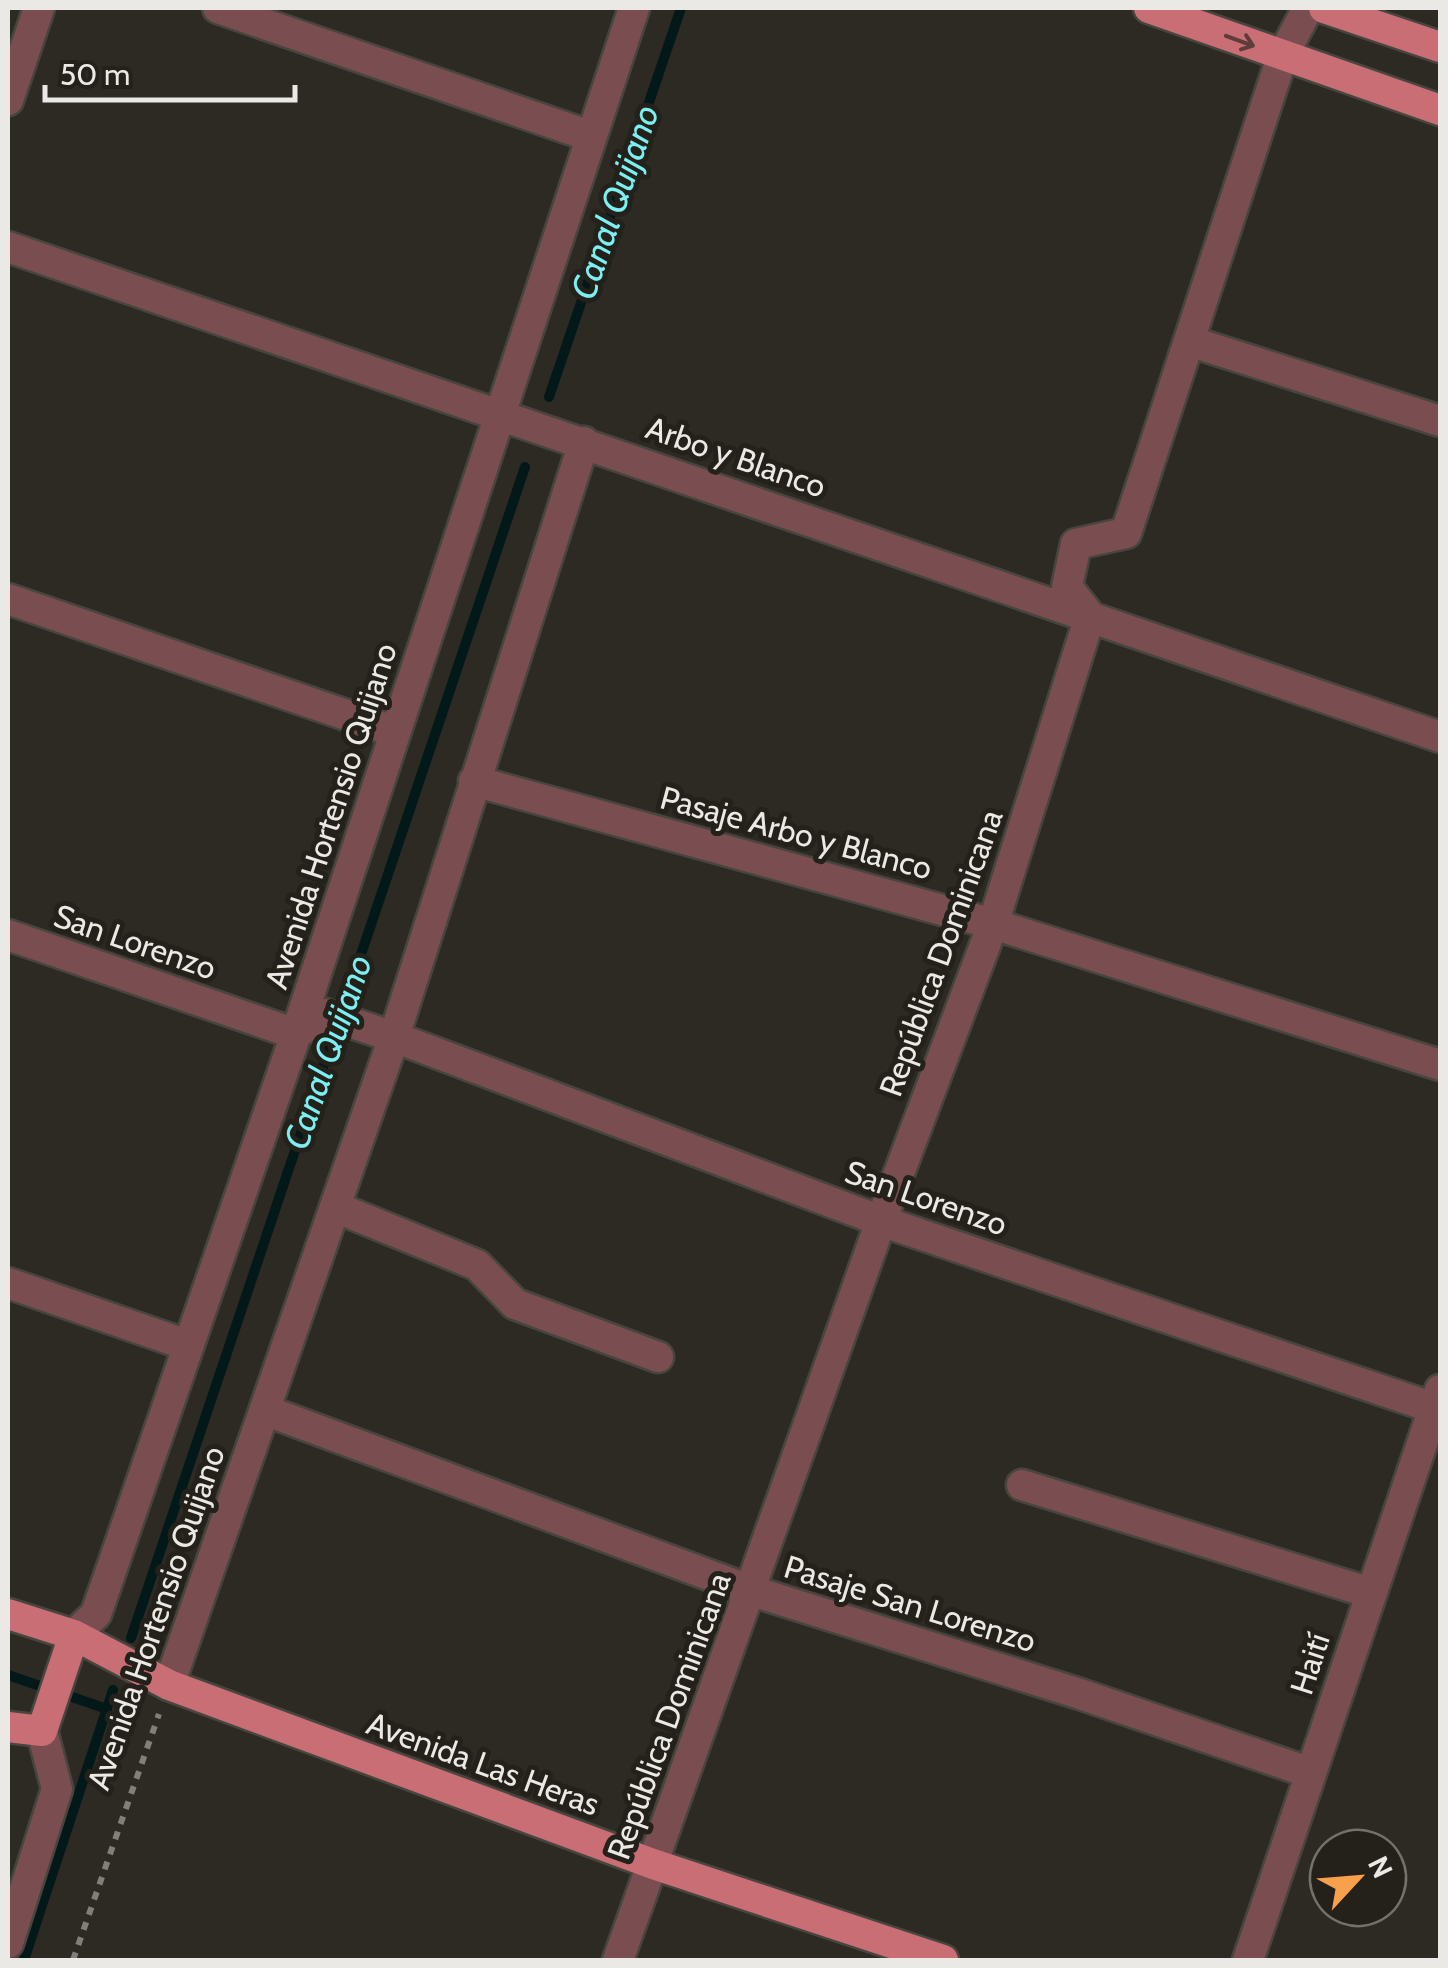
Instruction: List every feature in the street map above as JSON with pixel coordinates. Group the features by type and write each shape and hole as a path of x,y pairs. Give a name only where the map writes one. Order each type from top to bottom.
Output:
{"main road":[{"path":"1149,8 1440,110"},
{"path":"1324,8 1440,47"},
{"name":"Avenida Las Heras","path":"8,1614 74,1635 169,1685 653,1864 942,1960"},
{"path":"8,1727 42,1731 74,1635"}],"street":[{"path":"8,100 39,8"},
{"path":"218,8 590,136"},
{"name":"Avenida Hortensio Quijano","path":"74,1635 96,1614 296,1034 634,8"},
{"path":"1090,616 1067,587 1076,544 1126,533 1192,342 1282,57 1308,8"},
{"name":"Arbo y Blanco","path":"8,247 1440,737"},
{"path":"1192,342 1440,421"},
{"name":"Avenida Hortensio Quijano","path":"169,1685 335,1208 381,1032 474,781 584,442"},
{"path":"8,599 394,732"},
{"name":"República Dominicana","path":"618,1960 881,1221 993,924 1090,616"},
{"name":"Pasaje Arbo y Blanco","path":"474,781 993,924 1440,1065"},
{"name":"San Lorenzo","path":"8,935 296,1034 325,1014 381,1032 881,1221 1438,1403"},
{"path":"335,1208 477,1265 515,1304 658,1357"},
{"path":"8,1283 187,1345"},
{"name":"Haití","path":"1248,1960 1438,1403"},
{"name":"Pasaje San Lorenzo","path":"267,1411 752,1591 1080,1694 1311,1773"},
{"path":"1022,1485 1371,1593"},
{"path":"8,1944 57,1789 42,1731"}],"path":[{"name":"Avenida Hortensio Quijano","path":"72,1960 169,1685"}],"waterway":[{"name":"Canal Quijano","path":"549,397 681,8"},
{"name":"Canal Quijano","path":"131,1638 525,467"},
{"path":"8,1675 107,1709"},
{"name":"Canal Quijano","path":"24,1960 113,1690"}]}
